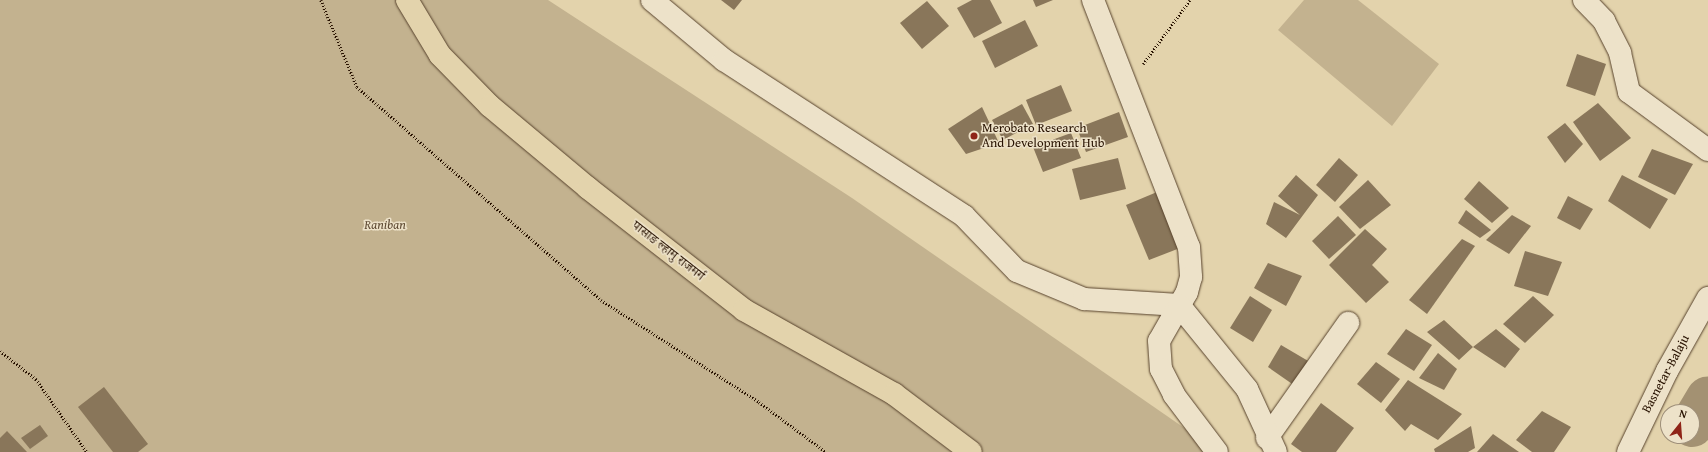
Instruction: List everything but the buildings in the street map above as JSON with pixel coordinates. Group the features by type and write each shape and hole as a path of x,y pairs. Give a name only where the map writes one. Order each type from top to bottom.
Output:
{"main road":[{"name":"पासाङ ल्हामु राजमर्ग","path":"407,0 440,55 490,106 588,188 744,310 894,394 971,452"}],"street":[{"path":"652,0 724,60 964,216 1017,270 1084,299 1179,305 1247,389 1271,445"},
{"path":"1092,0 1189,247 1191,277 1179,305 1159,341 1161,370 1174,395 1217,452"},
{"path":"1584,0 1604,21 1620,53 1630,92 1708,150"},
{"name":"Basnetar-Balaju","path":"1628,452 1663,378 1708,298"},
{"path":"1271,445 1348,323"}],"path":[{"path":"321,0 357,87 602,300 759,402 826,452"},
{"path":"1120,72 1141,66 1190,0"},
{"path":"0,351 36,379 87,452"}],"green space":[{"name":"Raniban","path":"0,0 548,0 852,198 1219,452 0,452"},
{"path":"1304,0 1358,0 1439,64 1392,126 1278,30"}],"waterway":[{"path":"1700,412 1708,398"}],"place":[{"name":"Merobato Research And Development Hub","path":"974,136"}]}
